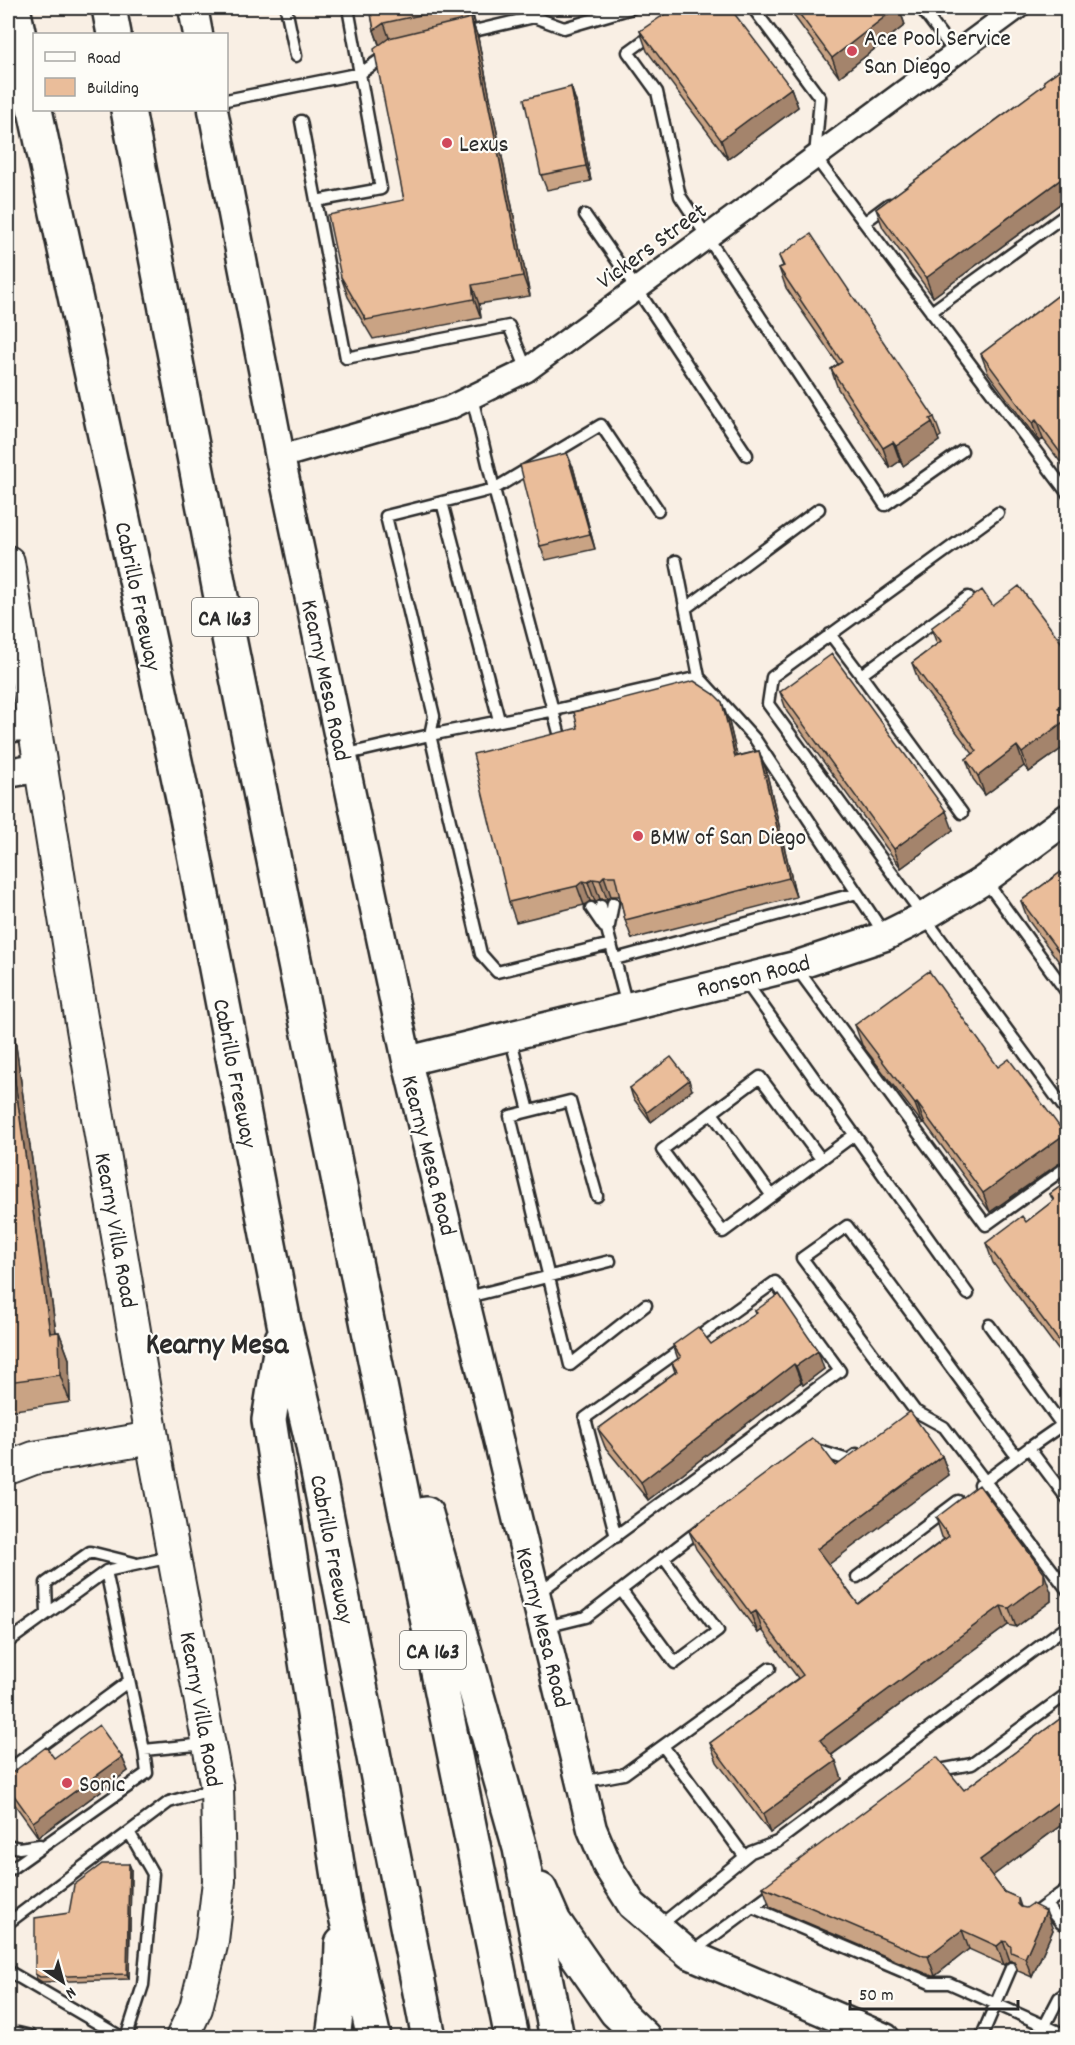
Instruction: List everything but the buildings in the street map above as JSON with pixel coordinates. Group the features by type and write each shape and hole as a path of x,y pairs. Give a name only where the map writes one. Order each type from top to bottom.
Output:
{"highway":[{"name":"Cabrillo Freeway","path":"13,8 33,100"},
{"path":"109,8 114,33"},
{"name":"Cabrillo Freeway","path":"35,111 187,817 284,1323 312,1441 429,2037"},
{"name":"CA 163","path":"128,111 230,641 512,2037"},
{"path":"354,1262 520,1848 557,2037"},
{"path":"284,1323 269,1420 343,1904 374,2037"},
{"path":"520,1848 554,1922 616,2011 644,2037"},
{"path":"333,2037 341,1976 343,1904"}],"main road":[{"name":"Kearny Villa Road","path":"8,562 21,726 42,767 78,999 152,1438 217,1788 219,1881 212,1941 196,2008 182,2037"},
{"path":"8,1468 34,1458 152,1438"}],"street":[{"path":"193,8 198,33"},
{"name":"Vickers Street","path":"280,457 449,408 527,370 1017,8"},
{"name":"Kearny Mesa Road","path":"213,111 280,457 407,1061 592,1829 608,1867 632,1905 689,1954 885,2037"},
{"path":"8,773 42,767"},
{"name":"Ronson Road","path":"407,1061 795,966 885,936 923,917 984,880 1068,818"}],"lane":[{"path":"286,8 296,56"},
{"path":"316,201 381,189 348,8"},
{"path":"447,37 534,17 564,28 632,8"},
{"path":"753,8 820,98 815,157 1068,494"},
{"path":"921,8 955,54"},
{"path":"663,26 628,52 657,92 680,196 885,505 962,451"},
{"path":"228,100 361,73 393,50"},
{"path":"301,121 346,358 509,326 527,370"},
{"path":"865,222 902,195"},
{"path":"931,312 1068,213"},
{"path":"585,215 747,455"},
{"path":"972,366 981,359"},
{"path":"472,396 494,489 562,743"},
{"path":"611,945 497,972 481,954 430,735 434,716 386,516 494,489 601,425 658,510"},
{"path":"442,502 499,720"},
{"path":"686,608 819,509"},
{"path":"998,513 772,677 768,704 1068,1113"},
{"path":"676,561 699,677 755,739 885,936"},
{"path":"861,675 968,597"},
{"path":"830,634 962,813"},
{"path":"343,755 699,677"},
{"path":"984,880 1068,994"},
{"path":"615,959 857,893"},
{"path":"608,933 613,903"},
{"path":"596,907 608,933 627,1006"},
{"path":"795,966 986,1225 1068,1166"},
{"path":"743,979 968,1294"},
{"path":"510,1036 529,1111"},
{"path":"821,1159 760,1077 662,1150 723,1232 854,1135"},
{"path":"597,1196 570,1101 510,1116 570,1365 646,1305"},
{"path":"712,1113 772,1196"},
{"path":"1017,1457 847,1226 802,1258 915,1411 945,1427 1068,1591"},
{"path":"464,1298 610,1261"},
{"path":"536,1595 616,1538 840,1371 775,1282 585,1418 616,1538"},
{"path":"857,1577 1062,1425 989,1325"},
{"path":"906,1418 915,1411"},
{"path":"799,1454 808,1447 848,1460 867,1446"},
{"path":"1029,1448 1068,1500"},
{"path":"544,1628 586,1617 708,1523"},
{"path":"47,1613 46,1583 90,1552 137,1564"},
{"path":"8,1642 105,1571 174,1556"},
{"path":"621,1590 675,1663 718,1631 663,1557"},
{"path":"8,1870 147,1773 105,1571"},
{"path":"658,1927 751,1852 777,1842 1068,1625"},
{"path":"581,1782 624,1774 770,1668"},
{"path":"8,1770 129,1681"},
{"path":"926,1777 935,1770 972,1764 1068,1693"},
{"path":"144,1750 209,1744"},
{"path":"663,1746 745,1857"},
{"path":"8,1923 169,1802 217,1788"},
{"path":"8,1971 125,2037 143,1985 153,1874 129,1832"},
{"path":"8,1845 19,1848 42,1845"},
{"path":"689,1954 789,1880"},
{"path":"1032,1920 1036,1912 1068,1888"},
{"path":"1046,1905 1061,1923 1068,1926"},
{"path":"752,1907 930,1983 949,1983 1068,2036"},
{"path":"981,2037 1011,1968"},
{"path":"1045,2025 1059,1998 1068,1991"},
{"path":"10,2037 18,2033 31,2036"}],"place":[{"name":"Ace Pool Service San Diego","path":"852,51"},
{"name":"Lexus","path":"447,143"},
{"name":"BMW of San Diego","path":"638,836"},
{"name":"Sonic","path":"67,1783"}],"district":[{"name":"Kearny Mesa","path":"217,1343"}]}
